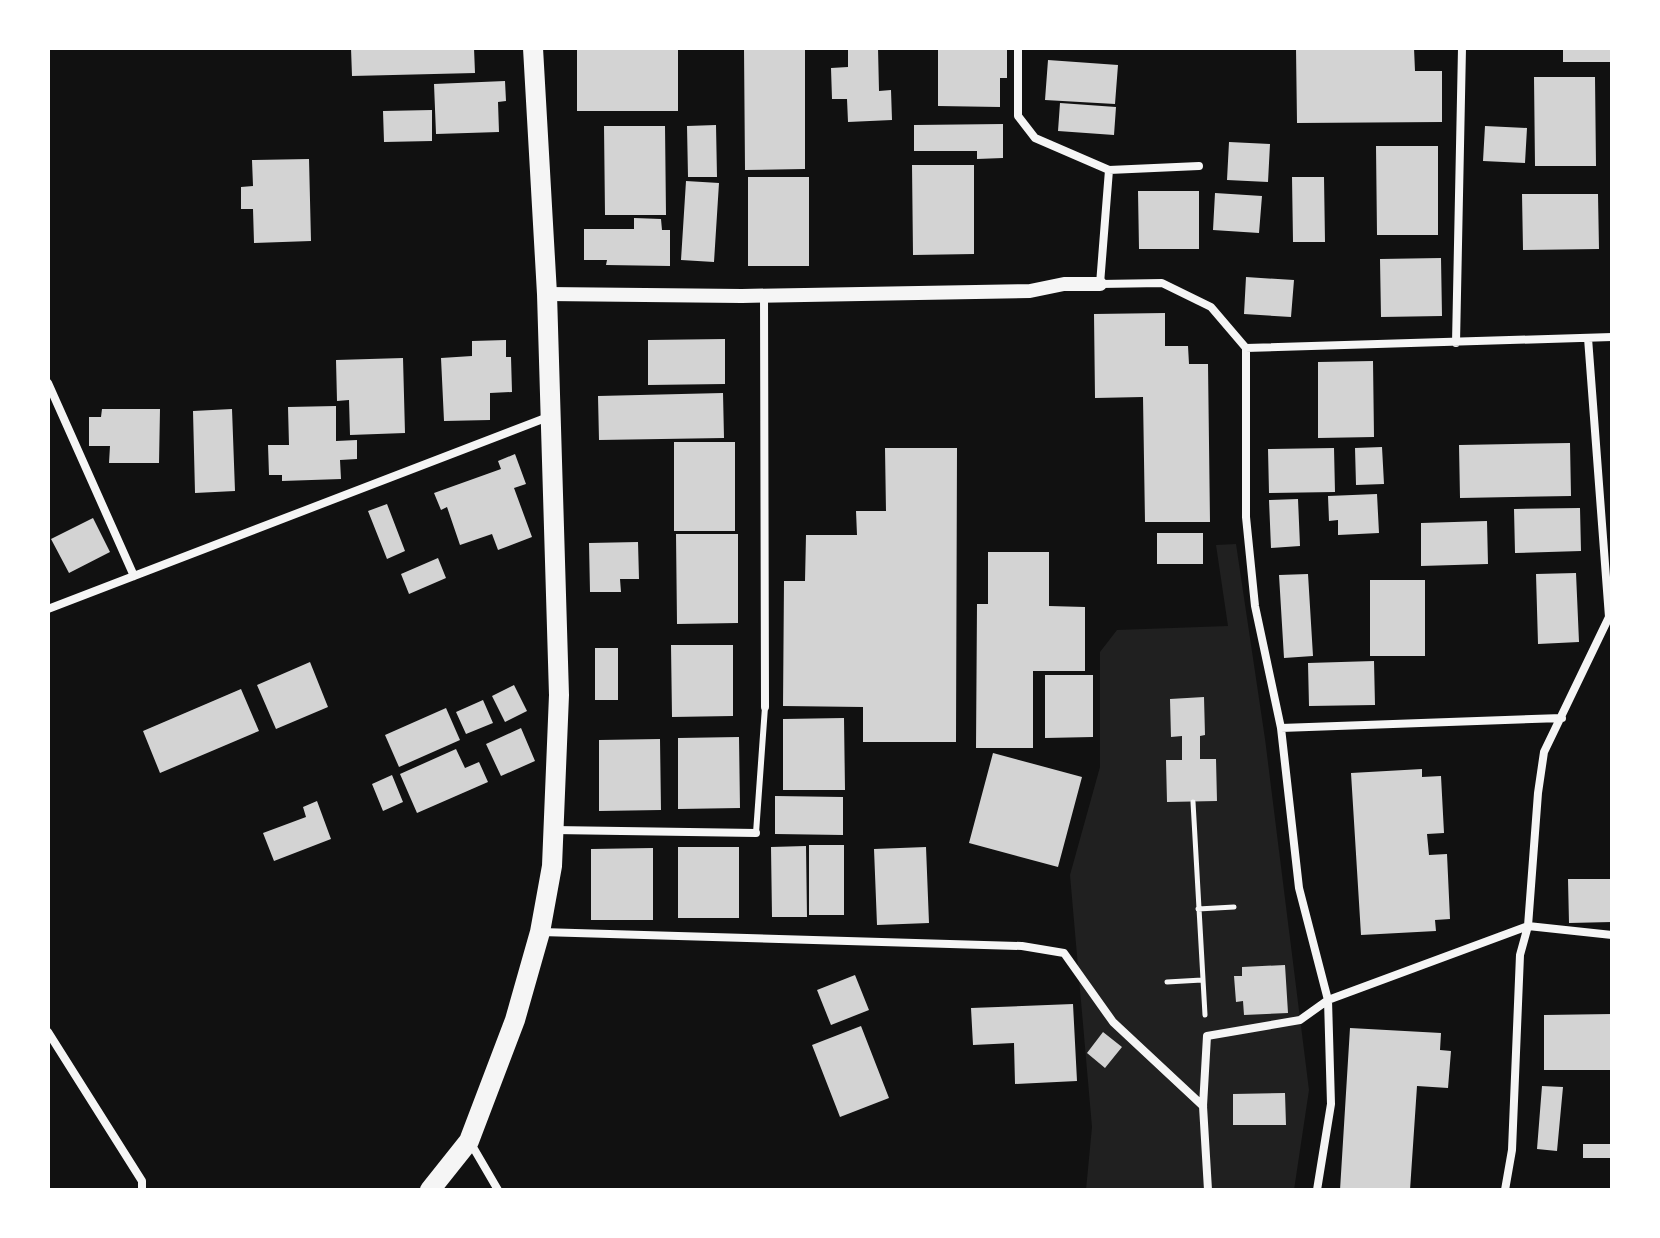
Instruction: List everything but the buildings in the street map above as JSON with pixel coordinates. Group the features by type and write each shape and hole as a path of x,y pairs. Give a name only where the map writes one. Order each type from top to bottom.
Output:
{"main road":[{"path":"430,1190 469,1141 515,1020 540,932 552,866 559,695 547,294 533,48"}],"street":[{"path":"1018,48 1018,116 1035,138 1109,170 1199,166"},
{"path":"1456,343 1462,48"},
{"path":"1100,284 1109,170"},
{"path":"547,294 764,296 1030,291 1064,284 1162,283 1211,307 1246,348 1246,517 1255,606 1281,728 1299,888 1328,1000 1331,1104 1317,1190"},
{"path":"764,296 765,707"},
{"path":"1246,348 1612,337"},
{"path":"1505,1190 1512,1150 1520,955 1528,926 1544,752 1609,617 1588,338"},
{"path":"48,383 134,576"},
{"path":"48,609 550,416"},
{"path":"1281,728 1562,718"},
{"path":"553,830 756,833"},
{"path":"1208,1190 1203,1106 1207,1036 1300,1020 1328,1000 1528,926 1612,935"},
{"path":"540,932 1022,946 1064,953 1113,1022 1203,1106"},
{"path":"48,1032 142,1181 142,1190"},
{"path":"469,1141 498,1190"}],"lane":[{"path":"756,833 765,707"}],"path":[{"path":"1193,802 1207,1036"},
{"path":"1198,909 1234,907"},
{"path":"1167,982 1202,980"}],"shaded area":[{"path":"1236,544 1265,739 1309,1090 1294,1190 1086,1190 1092,1127 1070,875 1100,767 1100,652 1117,630 1228,626 1216,545"}]}
